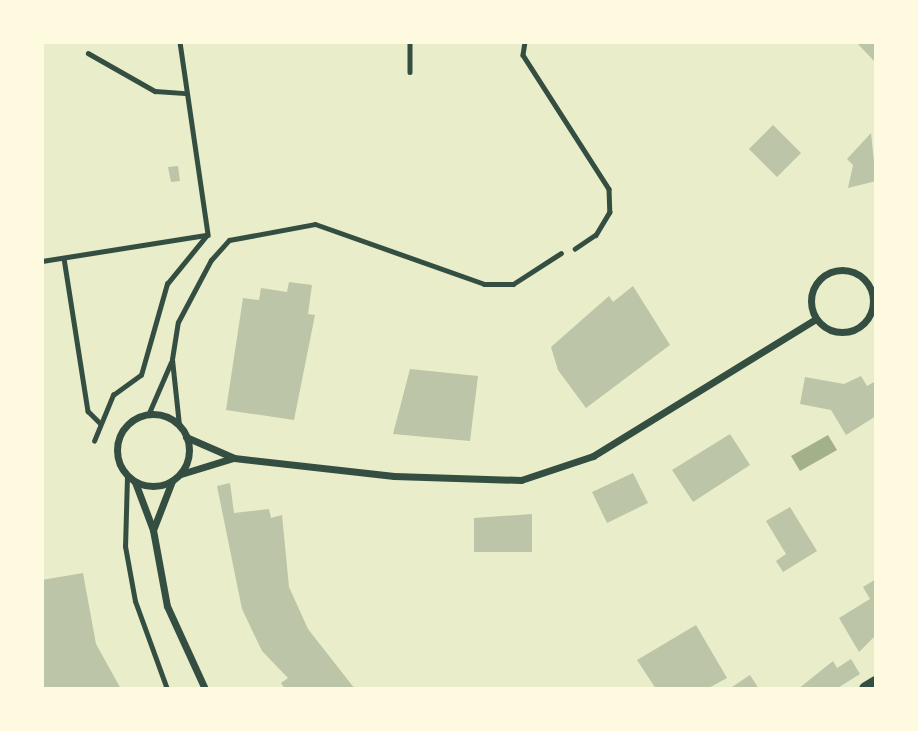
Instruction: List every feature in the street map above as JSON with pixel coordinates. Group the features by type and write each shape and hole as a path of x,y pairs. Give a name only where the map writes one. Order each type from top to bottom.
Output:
{"main road":[{"path":"866,689 876,682"}],"street":[{"path":"845,270 869,287 872,307 853,330 833,331 816,319 813,290 826,275 845,270"},
{"path":"186,438 234,458 394,476 521,480 593,456 816,319"},
{"path":"180,475 188,456 186,438 179,425 148,415 129,424 118,442 127,476 135,482 153,486 234,458"},
{"path":"153,530 172,481"},
{"path":"135,482 153,530 167,606 205,689"}],"lane":[{"path":"148,415 173,359 181,312 211,260 229,240 266,229 315,224 484,284 513,284 561,253"},
{"path":"173,359 179,425"},
{"path":"127,476 125,546 135,601 167,689"}],"path":[{"path":"180,42 185,93 208,235"},
{"path":"410,42 410,72"},
{"path":"525,42 523,55 609,189 610,212 596,235 561,253"},
{"path":"88,53 146,87 185,93"},
{"path":"42,261 208,235"},
{"path":"94,441 113,395 141,375 159,300 187,254 208,235"},
{"path":"64,258 88,411 100,423"}],"shaded area":[{"path":"828,435 837,450 800,471 791,456"}],"building":[{"path":"856,42 876,42 876,63"},
{"path":"773,125 801,153 777,177 749,149"},
{"path":"871,133 876,181 848,188 853,165 847,159"},
{"path":"178,166 180,181 171,182 168,167"},
{"path":"289,282 312,285 308,314 315,315 294,420 226,410 243,298 259,300 261,288 287,292"},
{"path":"633,286 670,345 586,408 558,370 551,347 609,296 613,302"},
{"path":"410,369 478,376 470,441 393,434"},
{"path":"861,376 867,386 876,381 876,416 846,435 831,410 800,404 805,377 844,384"},
{"path":"730,434 750,465 693,502 672,470"},
{"path":"633,473 648,503 607,523 592,492"},
{"path":"230,483 234,513 269,509 271,518 282,515 289,587 308,629 355,689 285,689 281,683 288,678 262,651 242,609 217,486"},
{"path":"790,507 817,551 783,572 776,561 786,554 766,521"},
{"path":"532,514 532,552 474,552 474,518"},
{"path":"83,573 96,644 121,689 42,689 42,580"},
{"path":"876,579 876,635 859,652 839,618 870,599 863,587"},
{"path":"696,625 727,678 707,689 656,689 637,660"},
{"path":"851,659 860,674 836,689 798,689 833,661 837,668"},
{"path":"750,675 759,689 729,689"}]}
